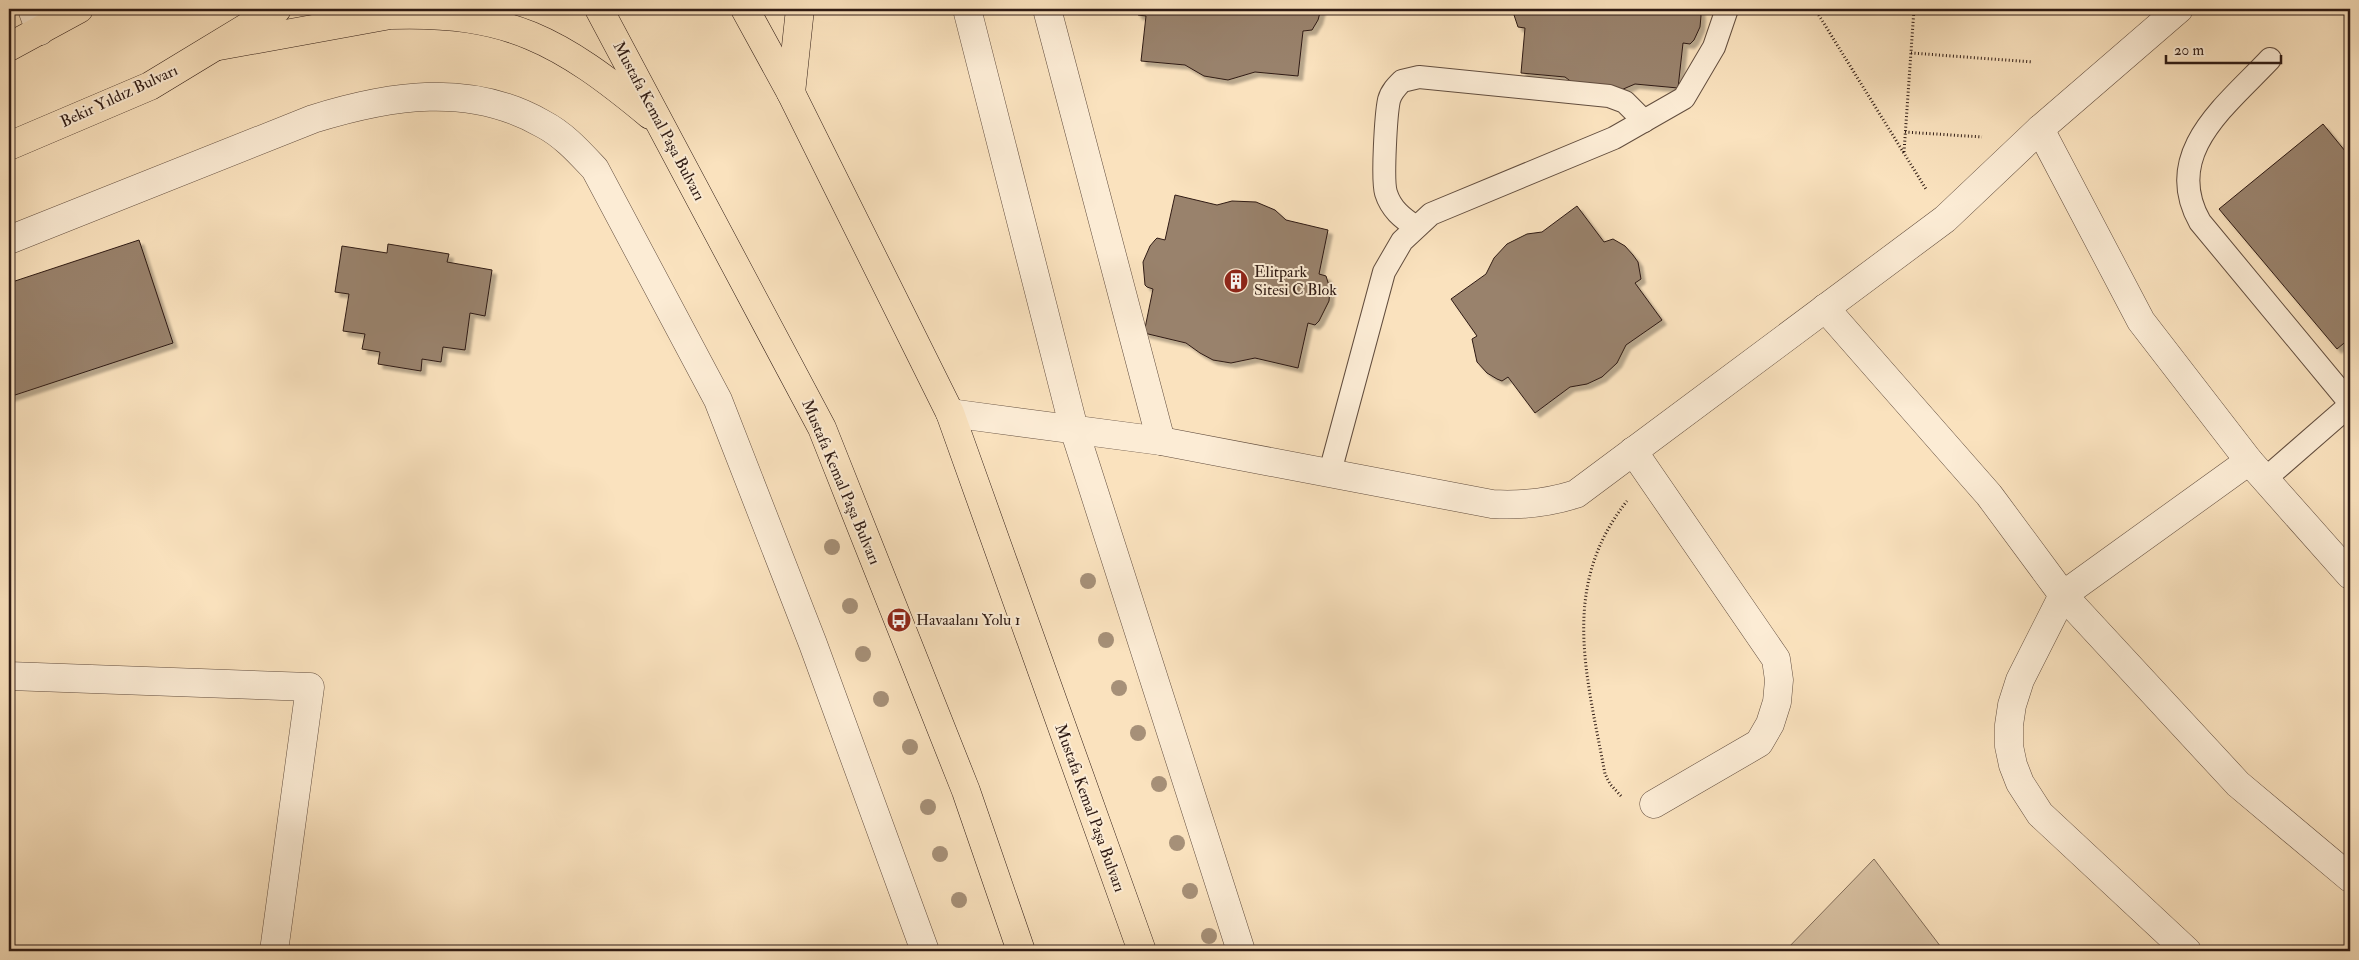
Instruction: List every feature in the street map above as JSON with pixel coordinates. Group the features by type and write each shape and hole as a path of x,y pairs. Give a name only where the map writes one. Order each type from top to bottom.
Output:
{"main road":[{"path":"9,47 36,20 79,9"},
{"name":"Bekir Yıldız Bulvarı","path":"9,146 150,86 219,46 277,9"},
{"name":"Mustafa Kemal Paşa Bulvarı","path":"599,9 822,428 966,791 1022,951"},
{"name":"Mustafa Kemal Paşa Bulvarı","path":"745,9 791,93 950,413 1142,951"},
{"path":"791,93 800,9"},
{"path":"219,46 390,15 442,15 494,22 515,28 556,46 618,88 659,123"}],"street":[{"path":"967,9 1074,429 1241,951"},
{"path":"1047,9 1161,441"},
{"path":"950,413 1161,441 1492,504 1522,506 1549,502 1576,494 1945,219 2040,129 2179,9"},
{"path":"9,240 313,119 350,107 388,100 456,96 486,100 514,109 545,124 572,144 595,169 718,400 809,635 925,951"},
{"path":"2040,129 2141,321 2257,470 2350,575"},
{"path":"1825,308 1989,495 2062,595 2238,784 2350,878"},
{"path":"1633,451 1776,659 1779,680 1770,724 1759,743 1654,804"},
{"path":"2186,951 2040,814 2020,783 2013,765 2008,725 2012,704 2020,680 2062,595 2257,470"},
{"path":"9,676 310,687 274,951"}],"lane":[{"path":"1330,472 1384,272 1397,248 1416,226 1431,214 1614,138 1684,98 1714,47 1726,9"},
{"path":"2257,470 2350,404 2200,222 2193,209 2189,194 2187,180 2189,161 2196,144 2206,129 2270,59"},
{"path":"1416,226 1402,218 1392,206 1385,191 1384,176 1390,99 1394,89 1402,81 1419,77 1609,96 1625,102 1644,121"}],"path":[{"path":"1815,9 1945,219"},
{"path":"1904,152 1914,9"},
{"path":"1911,53 2033,62"},
{"path":"1905,132 1985,137"},
{"path":"1650,477 1614,518 1602,541 1592,565 1586,590 1582,640 1605,774 1617,793 1625,799 1639,804 1654,804"}],"shaded area":[{"path":"1874,859 1944,951 1785,951"}],"building":[{"path":"1135,9 1321,9 1318,20 1312,30 1303,31 1298,76 1255,72 1228,80 1204,76 1185,65 1141,61 1146,16 1138,15"},
{"path":"1512,9 1700,9 1701,16 1700,27 1694,40 1690,44 1683,43 1678,88 1635,84 1621,90 1573,83 1565,77 1521,73 1525,28 1518,27"},
{"path":"2323,124 2350,157 2350,338 2337,349 2219,209"},
{"name":"Elitpark Sitesi C Blok","path":"1175,195 1217,205 1232,201 1256,202 1275,210 1286,220 1328,230 1319,274 1326,276 1330,289 1329,301 1319,321 1315,325 1308,323 1298,368 1255,358 1231,363 1213,360 1186,343 1144,333 1153,289 1145,285 1143,262 1150,246 1157,238 1165,240"},
{"path":"1577,206 1604,242 1613,239 1625,246 1633,255 1638,262 1641,279 1635,283 1662,320 1626,345 1617,363 1602,377 1587,384 1570,387 1535,413 1508,377 1502,381 1497,379 1487,373 1477,362 1472,339 1477,336 1451,299 1486,274 1494,258 1507,244 1527,234 1542,232"},
{"path":"139,240 173,343 9,397 9,283"},
{"path":"388,244 449,254 447,262 492,270 485,316 470,313 465,350 443,347 441,362 422,359 421,371 378,364 380,352 362,349 365,334 343,331 349,294 335,292 342,246 387,253"}],"place":[{"name":"Elitpark Sitesi C Blok","path":"1236,281"},
{"name":"Havaalanı Yolu 1","path":"899,620"}]}
